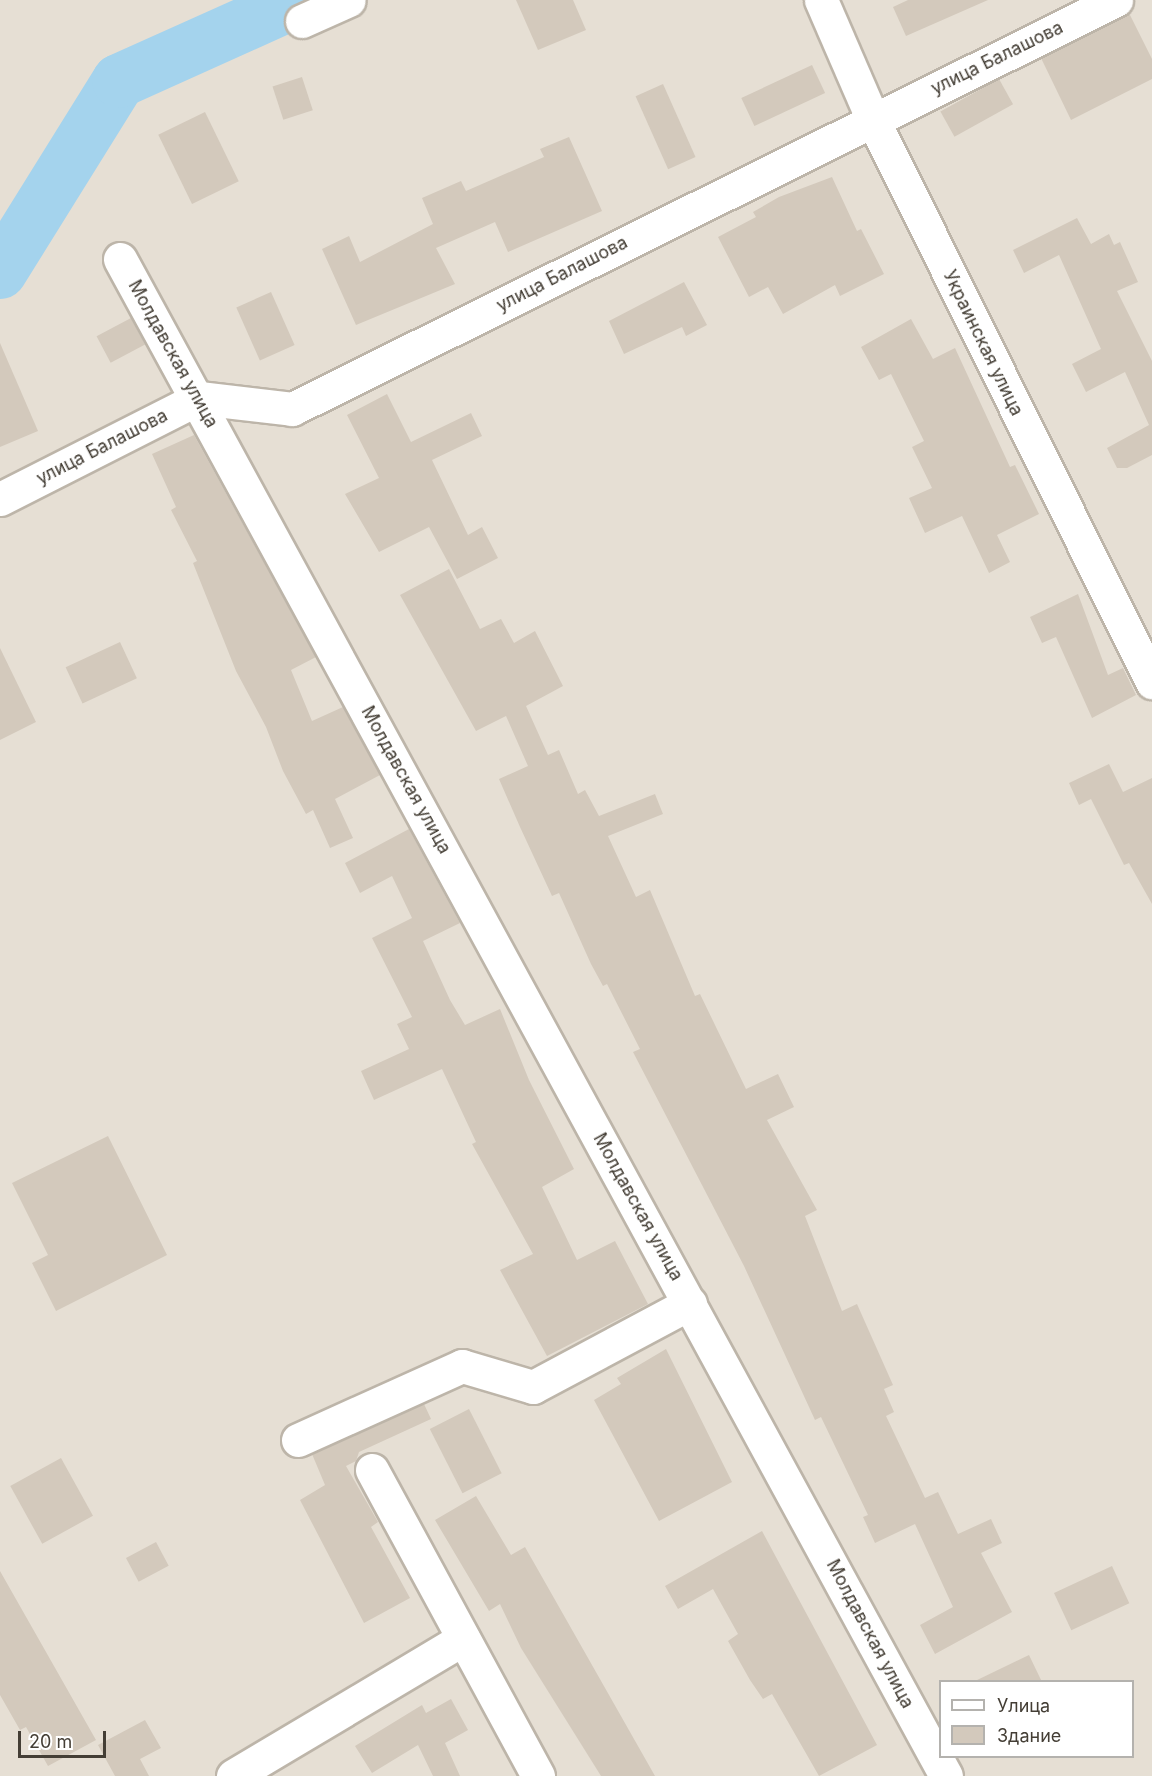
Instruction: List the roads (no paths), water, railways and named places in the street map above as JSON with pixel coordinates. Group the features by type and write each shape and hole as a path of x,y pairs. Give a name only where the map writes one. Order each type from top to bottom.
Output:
{"street":[{"path":"302,21 349,0"},
{"name":"Украинская улица","path":"821,0 872,118 1152,682"},
{"name":"улица Балашова","path":"0,499 199,398 292,409 872,118 1116,0"},
{"name":"Молдавская улица","path":"120,259 199,398 946,1776"},
{"name":"Молдавская улица","path":"298,1440 462,1366 533,1388 690,1303"},
{"path":"372,1470 538,1776"},
{"path":"233,1776 463,1639"}],"waterway":[{"path":"0,272 119,81 299,0"}]}
